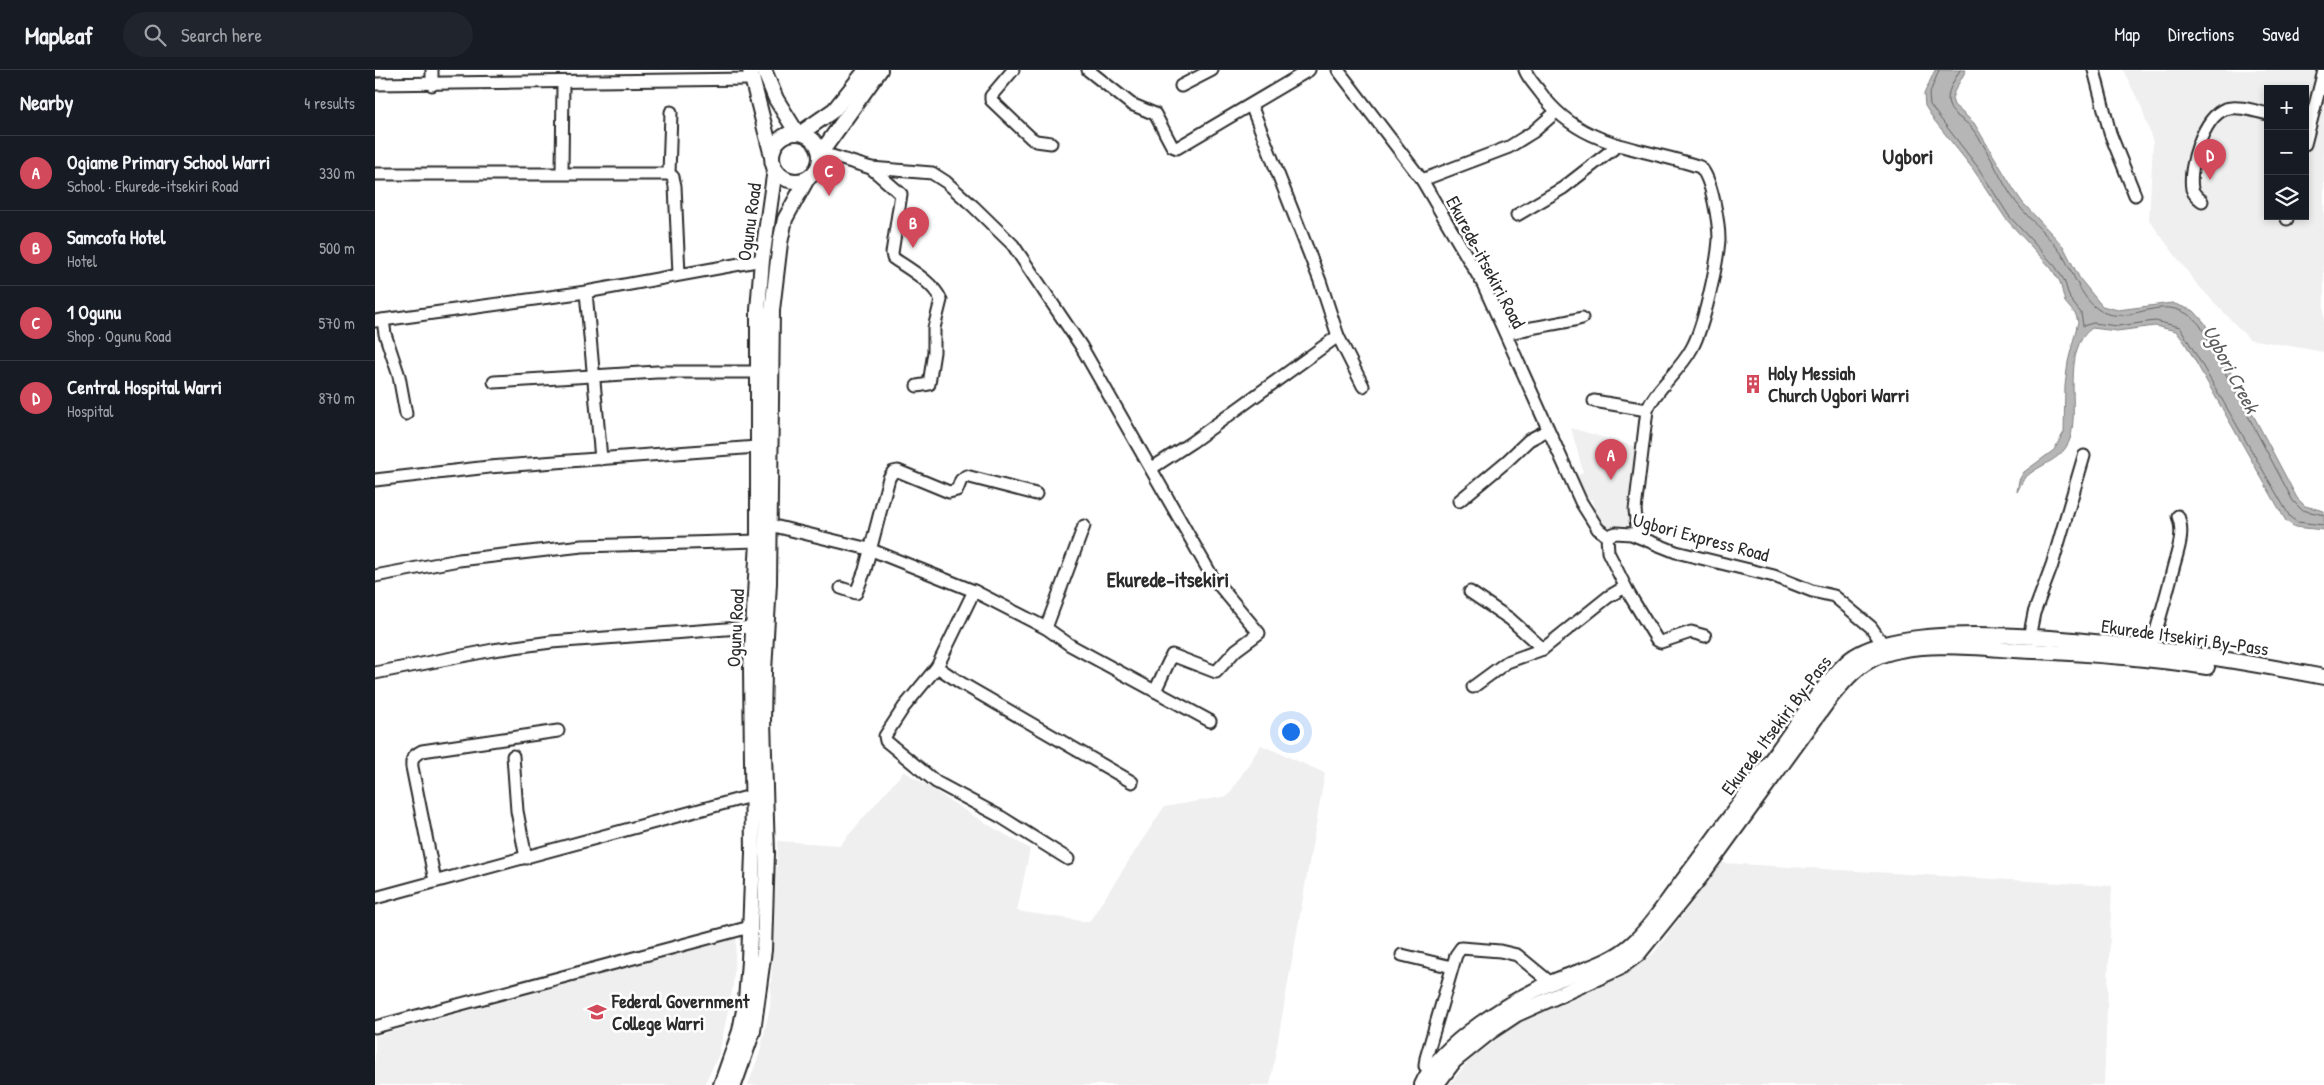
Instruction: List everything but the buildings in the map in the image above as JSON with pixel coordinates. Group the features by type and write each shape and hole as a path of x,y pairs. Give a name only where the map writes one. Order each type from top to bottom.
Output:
{"main road":[{"path":"764,70 776,99 799,133 814,141 820,156"},
{"path":"773,163 774,147 780,139 787,134 799,133 834,110 865,70"},
{"path":"751,75 773,163 786,179 800,181 807,179 816,170 820,156 880,70"},
{"name":"Ogunu Road","path":"734,1085 753,1031 763,962 767,853 764,671 771,525 757,447 758,310 773,163"},
{"name":"Ogunu Road","path":"721,1085 740,1031 746,1000 751,927 753,853 751,668 758,541 764,485 773,300 780,242 785,219 807,179"},
{"name":"Ekurede Itsekiri By-Pass","path":"1437,1085 1454,1061 1490,1032 1517,1014 1611,971 1638,954 1701,876 1851,673 1886,649 1911,638 1945,636 2029,638 2151,648 2324,677"},
{"name":"Ekurede Itsekiri By-Pass","path":"1422,1085 1448,1051 1469,1032 1515,1001 1551,983 1615,957 1633,943 1712,842 1824,688 1849,661 1867,649 1933,647 2088,653 2171,662 2324,687"}],"street":[{"path":"432,70 432,85"},
{"path":"1012,70 991,96 991,100 1036,142 1051,143"},
{"path":"1088,70 1131,104 1155,114 1174,148 1180,148 1309,70"},
{"path":"1181,86 1212,70"},
{"name":"Ekurede-itsekiri Road","path":"1338,70 1422,180 1483,284 1581,502 1598,529 1607,536"},
{"path":"1525,70 1556,112 1587,134 1617,146 1691,164 1704,171 1710,185 1719,239 1699,335 1688,356 1651,401 1647,410 1635,510 1638,536"},
{"path":"2093,70 2110,134 2135,195"},
{"path":"2309,120 2324,70"},
{"path":"375,84 563,83 751,75"},
{"path":"562,172 563,83"},
{"path":"1251,105 1320,281 1338,336 1363,386"},
{"path":"2202,201 2195,196 2192,188 2193,173 2202,135 2208,122 2217,113 2227,109 2241,108 2264,113"},
{"path":"669,174 671,112"},
{"path":"1422,180 1509,147 1533,132 1556,112"},
{"path":"1517,215 1563,188 1617,146"},
{"path":"820,156 832,156 871,168 932,173 953,188 1013,245 1081,346 1213,578 1259,633 1236,650 1216,672 1172,655 1155,691"},
{"path":"871,168 901,194 892,253 893,258 926,283 941,300 934,328 932,373 929,384 917,386"},
{"path":"375,174 562,172 669,174 673,177 675,186 679,274"},
{"path":"406,414 399,376 379,321 586,292 762,260"},
{"path":"586,292 601,459"},
{"path":"1507,334 1525,328 1565,323 1582,318"},
{"path":"1152,468 1208,431 1338,336"},
{"path":"494,382 657,372 758,372"},
{"path":"1593,400 1647,410"},
{"path":"1459,501 1529,440 1547,430"},
{"path":"375,480 444,471 757,447"},
{"path":"2029,638 2034,614 2052,565 2084,456"},
{"path":"841,588 856,593 865,570 889,478 893,472 899,471 949,492 957,490 961,480 966,476 1037,494"},
{"path":"2151,648 2167,599 2179,548 2181,534 2177,516"},
{"path":"771,525 869,549 974,591 1046,628 1070,645 1210,721"},
{"path":"1046,628 1085,526"},
{"name":"Ugbori Express Road","path":"1607,536 1625,533 1638,536 1676,552 1774,576 1812,591 1834,596 1871,627 1886,649"},
{"path":"1607,536 1608,552 1625,587 1657,640 1661,642 1691,632 1705,636"},
{"path":"375,576 459,560 582,546 758,541"},
{"path":"1473,687 1507,662 1543,649 1608,597 1625,587"},
{"path":"974,591 937,667 887,729 886,740 936,782 1001,817 1068,859"},
{"path":"1470,592 1511,619 1543,649"},
{"path":"375,674 493,650 551,642 753,627"},
{"path":"937,667 1132,782"},
{"path":"435,881 412,767 411,760 415,754 422,751 558,731"},
{"path":"513,756 517,811 526,858"},
{"path":"375,898 751,796"},
{"path":"375,1027 751,927"},
{"path":"1432,1070 1425,1066 1426,1058 1452,967 1456,955 1461,948 1499,951 1517,955 1551,983"},
{"path":"1402,955 1452,967"}],"shaded area":[{"path":"2123,70 2324,70 2324,352 2249,339 2195,282 2149,220 2153,143 2142,108"},
{"path":"1571,428 1640,448 1634,525 1628,529 1598,528 1592,499 1581,501 1573,484 1576,477 1583,472"},
{"path":"1261,745 1325,773 1270,1085 748,1085 760,1052 770,1007 778,841 840,845 904,771 972,815 1030,849 1017,911 1089,922 1164,807 1228,796"},
{"path":"1722,863 2112,886 2104,1085 1449,1085 1468,1062 1511,1028 1540,1011 1620,977 1653,954"},
{"name":"Federal Government College Warri","path":"737,933 733,987 719,1054 704,1085 375,1085 375,1036 561,986"}],"water":[{"path":"1935,70 1966,70 1954,92 1952,99 1954,105 1974,123 2023,203 2063,246 2080,279 2102,306 2118,310 2172,303 2194,311 2204,322 2297,498 2305,506 2324,511 2324,530 2295,527 2286,521 2185,343 2176,331 2155,326 2117,331 2092,328 2083,338 2077,350 2074,364 2073,426 2067,446 2057,457 2025,478 2017,492 2019,480 2024,472 2054,450 2064,432 2065,386 2068,362 2078,322 2076,315 2065,302 2060,282 2051,268 2006,219 1973,169 1925,106 1924,94"}],"place":[{"name":"Central Hospital Warri","path":"2210,180"},
{"name":"1 Ogunu","path":"829,196"},
{"name":"Samcofa Hotel","path":"913,248"},
{"name":"Holy Messiah Church Ugbori Warri","path":"1753,384"},
{"name":"Ogiame Primary School Warri","path":"1611,480"},
{"name":"Federal Government College Warri","path":"597,1012"}],"district":[{"name":"Ugbori","path":"1908,157"},
{"name":"Ekurede-itsekiri","path":"1168,580"}],"water label":[{"name":"Ugbori Creek","path":"2231,369"}]}
